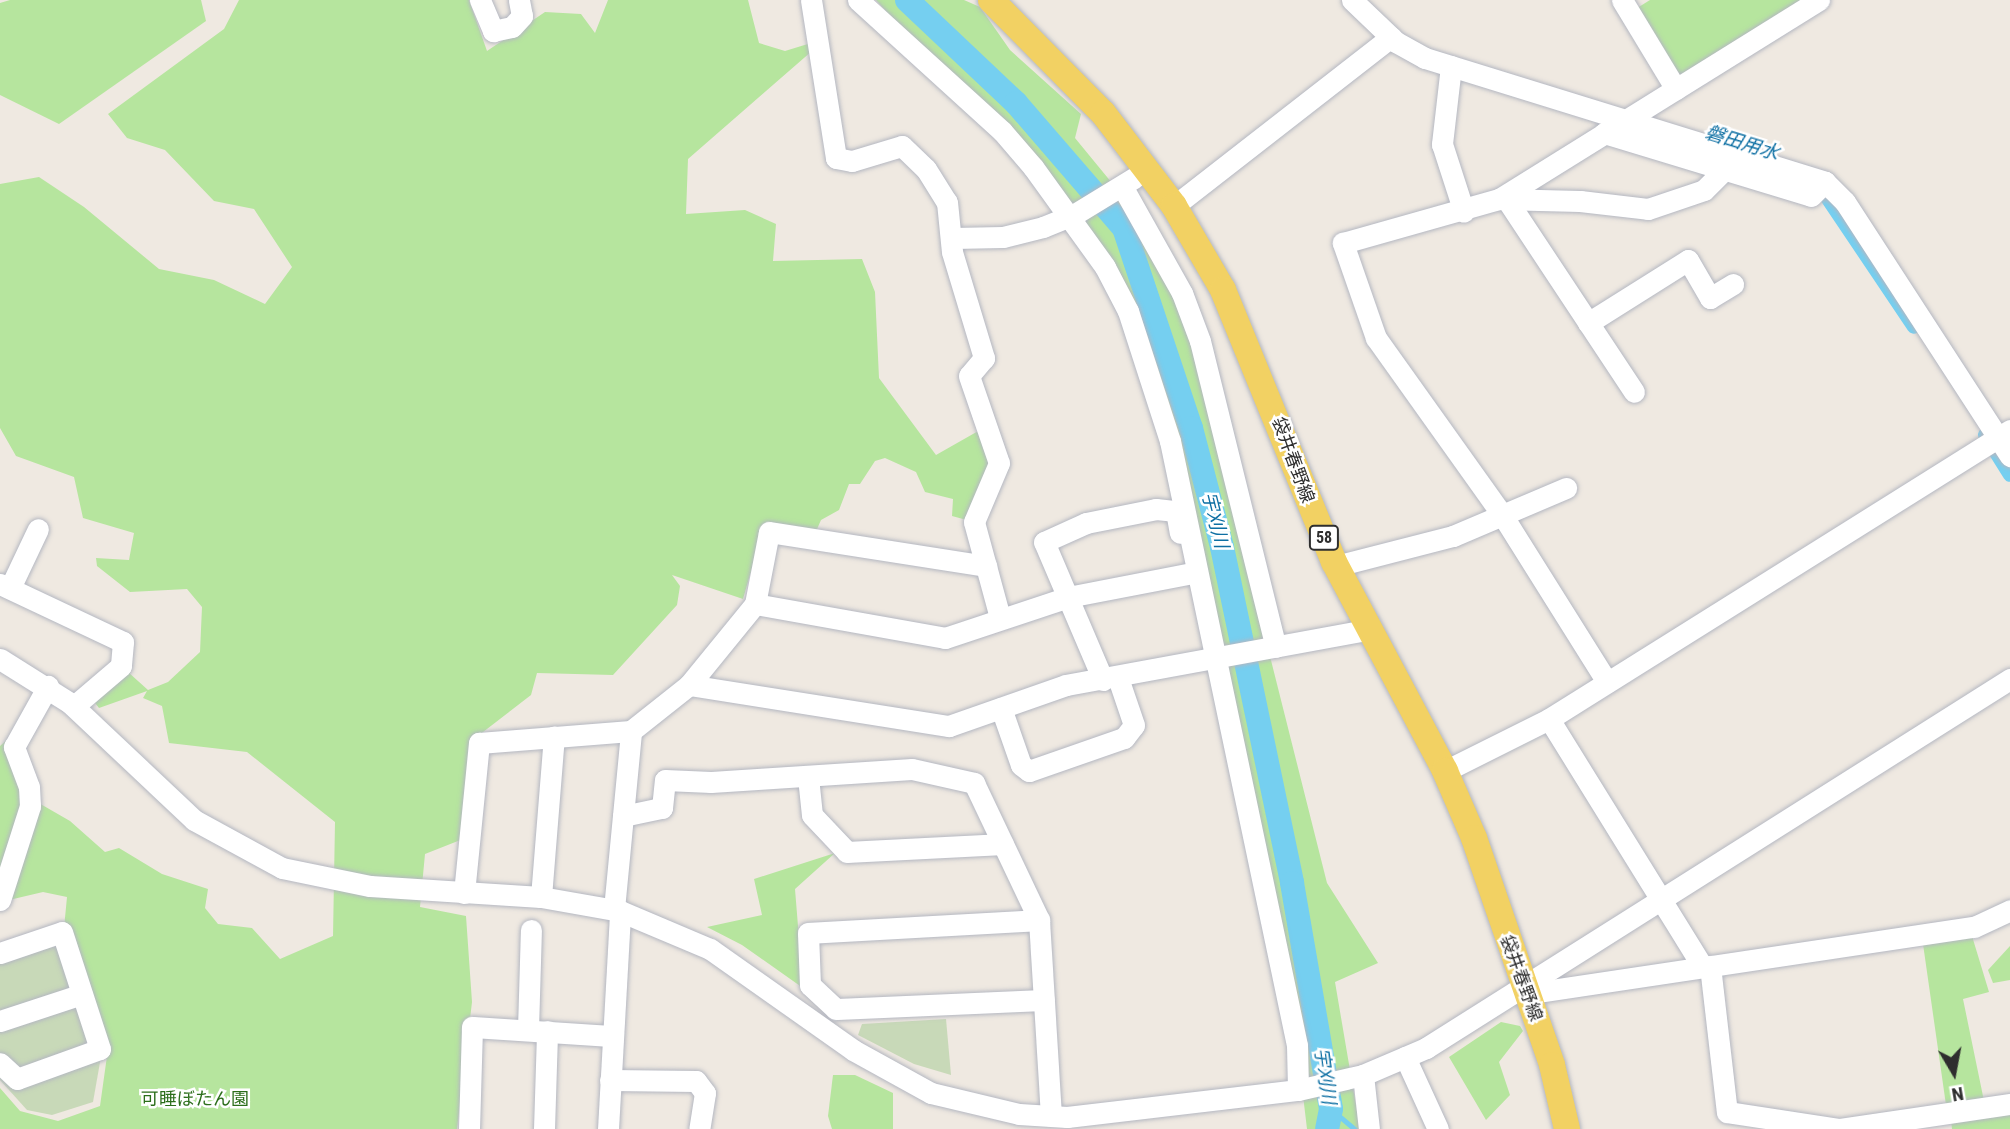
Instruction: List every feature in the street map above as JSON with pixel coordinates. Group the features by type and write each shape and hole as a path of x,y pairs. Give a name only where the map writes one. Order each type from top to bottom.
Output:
{"main road":[{"name":"袋井春野線","path":"991,0 1103,113 1174,206 1223,290 1336,566 1445,771 1474,838 1523,991 1552,1065 1566,1129"}],"street":[{"path":"480,0 493,31 512,27 522,16 519,0"},
{"path":"811,0 836,158 852,161 902,146 926,169 947,202 953,238 952,252 984,358 969,376 999,463 974,522 1000,618"},
{"path":"858,0 1002,131 1072,215 1108,272 1148,364 1170,441 1214,660 1298,1048 1298,1090"},
{"path":"1352,0 1391,37 1425,58 1629,118 1825,182 1845,202 2004,434 2010,456"},
{"path":"1622,0 1676,89"},
{"path":"1607,682 1503,516 1376,338 1343,243 1503,200 1819,0"},
{"path":"1174,206 1391,37"},
{"path":"1451,66 1442,144 1465,212"},
{"path":"1604,134 1811,196 1825,182"},
{"path":"953,238 1003,237 1072,215 1147,169"},
{"path":"1503,200 1580,201 1648,209 1704,190 1724,170"},
{"path":"1122,186 1182,293 1200,341 1273,647"},
{"path":"1503,200 1634,392"},
{"path":"1588,323 1688,260 1710,298 1733,284"},
{"path":"1445,771 1549,719 2004,434"},
{"path":"1336,566 1453,536 1566,488"},
{"path":"1001,708 1021,765 1029,771 1124,738 1134,725 1068,597 1044,542 1086,523 1156,509 1175,511 1188,574 1214,660"},
{"path":"38,529 5,586 123,642 121,666 74,706"},
{"path":"464,893 479,743 631,731 689,685 755,604 769,532 986,566"},
{"path":"755,604 945,638 1068,597 1188,574"},
{"path":"689,685 949,726 1066,685 1111,679 1370,629"},
{"path":"0,659 48,686 74,706 194,820 258,858 319,879 464,893 541,897 617,910 710,949 853,1050 931,1093 972,1106 1051,1116 1128,1113 1298,1090 1363,1075 1405,1057 1523,991 2010,679"},
{"path":"0,900 30,806 29,787 14,747 48,686"},
{"path":"1549,719 1661,901 1707,967 1727,1112 1840,1129 2010,1104"},
{"path":"608,1129 617,910 631,731"},
{"path":"541,897 554,737"},
{"path":"623,816 662,808 665,780 808,777 912,769 974,783 1039,920 1051,1116"},
{"path":"808,777 812,815 847,852 1003,844"},
{"path":"1523,991 1974,927 2010,910"},
{"path":"1039,920 808,933 810,985 836,1009 1044,1000"},
{"path":"531,930 544,1129"},
{"path":"0,953 62,932 100,1049 17,1079 0,1063"},
{"path":"0,1021 82,994"},
{"path":"469,1129 472,1027 612,1036"},
{"path":"1405,1057 1438,1129"},
{"path":"1363,1075 1369,1129"},
{"path":"610,1080 696,1081 705,1093 699,1129"}],"green space":[{"path":"10,0 201,0 206,21 59,124 0,95 0,3"},
{"name":"可睡ぼたん園","path":"239,0 469,0 487,51 545,12 581,14 595,33 608,0 748,0 759,43 785,51 811,43 812,51 688,159 686,214 745,210 776,224 773,261 862,259 875,292 879,378 936,455 980,430 998,467 974,522 952,516 953,499 925,492 916,472 885,458 875,461 860,484 849,484 839,510 821,520 814,536 764,526 743,599 672,575 680,586 677,605 613,675 537,673 531,695 474,739 463,839 425,854 420,907 466,916 472,1002 457,1129 0,1129 0,1088 20,1111 58,1121 100,1106 107,1056 64,928 67,897 43,892 9,900 37,802 70,821 105,852 119,848 162,874 208,889 205,908 218,924 252,928 280,959 333,936 335,822 247,752 169,743 162,706 143,698 147,691 99,708 92,699 128,672 148,690 168,682 200,652 202,607 187,589 130,592 97,566 96,558 129,560 134,533 83,518 74,477 16,456 0,428 0,184 39,177 84,207 159,269 214,280 265,304 292,267 254,209 214,201 165,150 127,138 108,114 224,29"},
{"path":"876,0 964,0 980,7 1010,50 1081,114 1075,138 1121,194 1197,332 1242,545 1327,883 1378,963 1335,982 1360,1129 1307,1129 1297,1045 1216,620 1101,251"},
{"path":"1650,0 1804,0 1676,79 1634,10"},
{"path":"18,730 23,793 0,882 0,746"},
{"path":"835,853 795,889 803,988 742,945 707,927 762,915 754,879"},
{"path":"61,928 102,1051 93,1102 52,1115 27,1110 0,1080 0,949"},
{"path":"1972,936 1989,992 1963,999 1984,1101 1946,1105 1923,944"},
{"path":"2010,946 2010,980 1993,983 1988,970"},
{"path":"946,1019 951,1075 914,1064 858,1035 862,1024"},
{"path":"1501,1022 1520,1026 1523,1031 1499,1062 1510,1095 1486,1120 1449,1057"},
{"path":"833,1075 855,1075 893,1093 893,1129 832,1129 828,1116"},
{"path":"2010,1112 2010,1129 1952,1129 1951,1120"}],"waterway":[{"name":"宇刈川","path":"907,0 1016,103 1124,228 1191,428 1222,547 1292,883 1331,1109 1327,1129"},
{"name":"磐田用水","path":"1824,193 1914,327"},
{"name":"磐田用水","path":"1985,435 2010,475"},
{"path":"1331,1109 1355,1129"}]}
